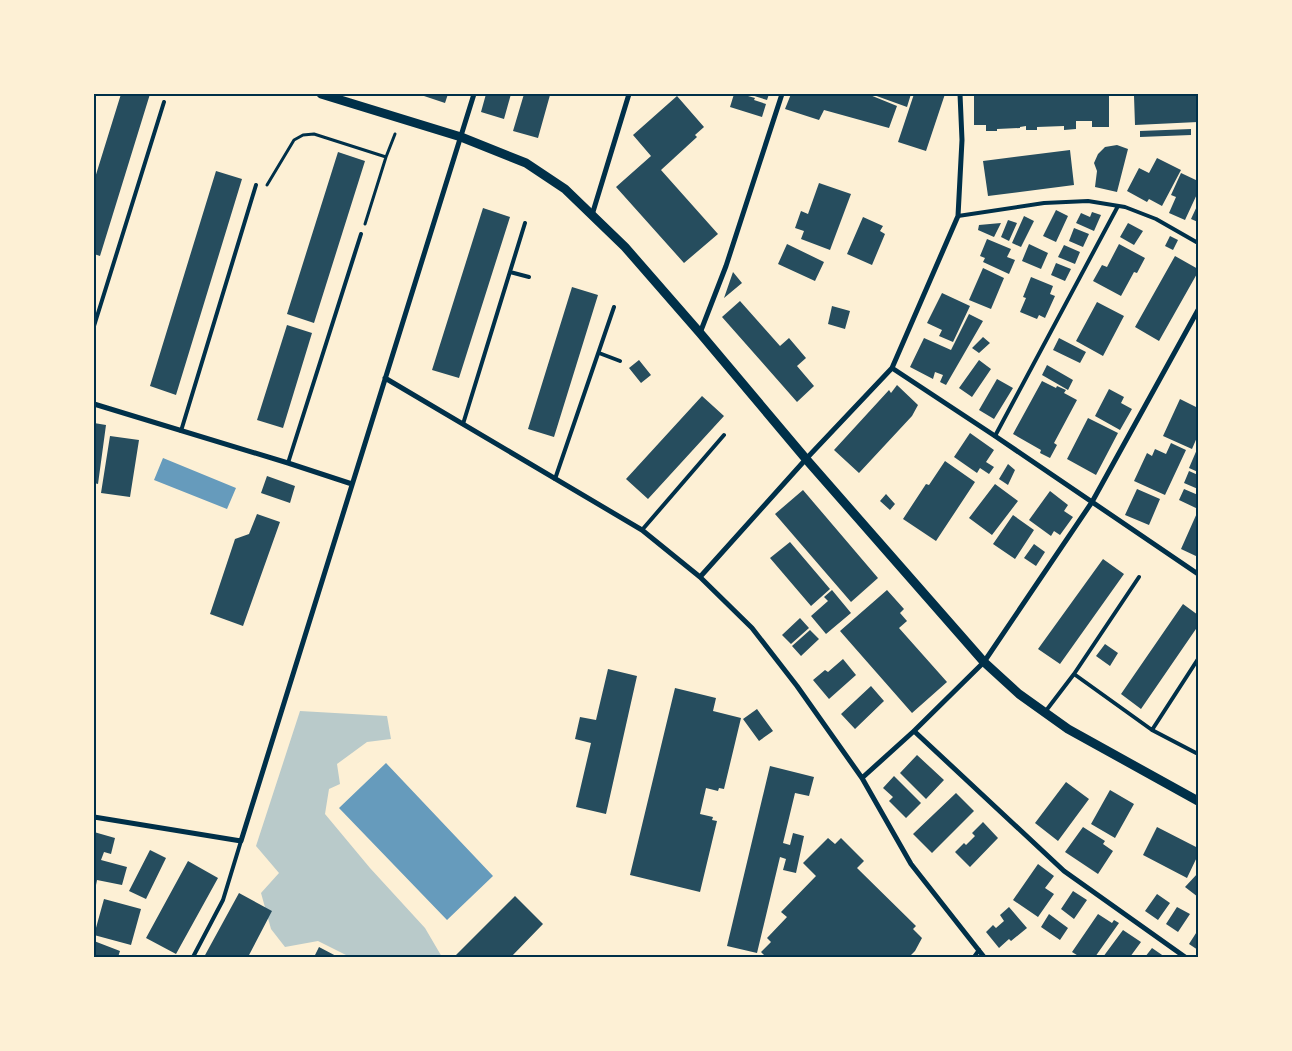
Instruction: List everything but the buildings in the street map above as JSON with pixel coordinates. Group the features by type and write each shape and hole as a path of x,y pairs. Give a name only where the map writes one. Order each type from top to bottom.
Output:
{"street":[{"path":"321,94 461,137 526,163 565,189 625,247 806,459 984,662 1019,694 1068,729 1198,801"},
{"path":"94,817 241,842 474,94"},
{"path":"592,215 629,94"},
{"path":"700,333 726,266 782,94"},
{"path":"700,577 806,459 892,368 958,216 962,140 960,94"},
{"path":"862,778 914,731 984,662 1092,502 1198,310"},
{"path":"892,368 1198,574"},
{"path":"385,378 642,530 700,577 752,628 797,686 862,778 911,864 984,957"},
{"path":"94,404 352,484"},
{"path":"914,731 1064,871 1186,957"}],"lane":[{"path":"94,326 164,102"},
{"path":"181,431 256,185"},
{"path":"958,216 1044,203 1088,201 1125,207 1156,219 1198,243"},
{"path":"995,436 1118,206"},
{"path":"463,424 525,223"},
{"path":"288,463 362,234"},
{"path":"510,272 529,277"},
{"path":"555,479 614,307"},
{"path":"598,353 620,361"},
{"path":"642,530 724,434"},
{"path":"1044,713 1074,674 1139,577"},
{"path":"1152,730 1198,659"},
{"path":"1074,674 1152,730 1198,754"},
{"path":"193,957 224,900 241,842"},
{"path":"974,957 979,950"}],"path":[{"path":"250,205 264,191 294,140 303,135 314,134 386,157"},
{"path":"362,234 395,134"}],"shaded area":[{"path":"300,711 387,716 391,739 367,742 337,764 340,784 329,789 325,814 370,868 425,928 442,957 350,957 318,941 285,947 271,929 261,893 279,873 256,846"}],"water":[{"path":"163,458 236,488 227,509 154,480"},
{"path":"386,763 493,876 447,920 339,808"}]}
